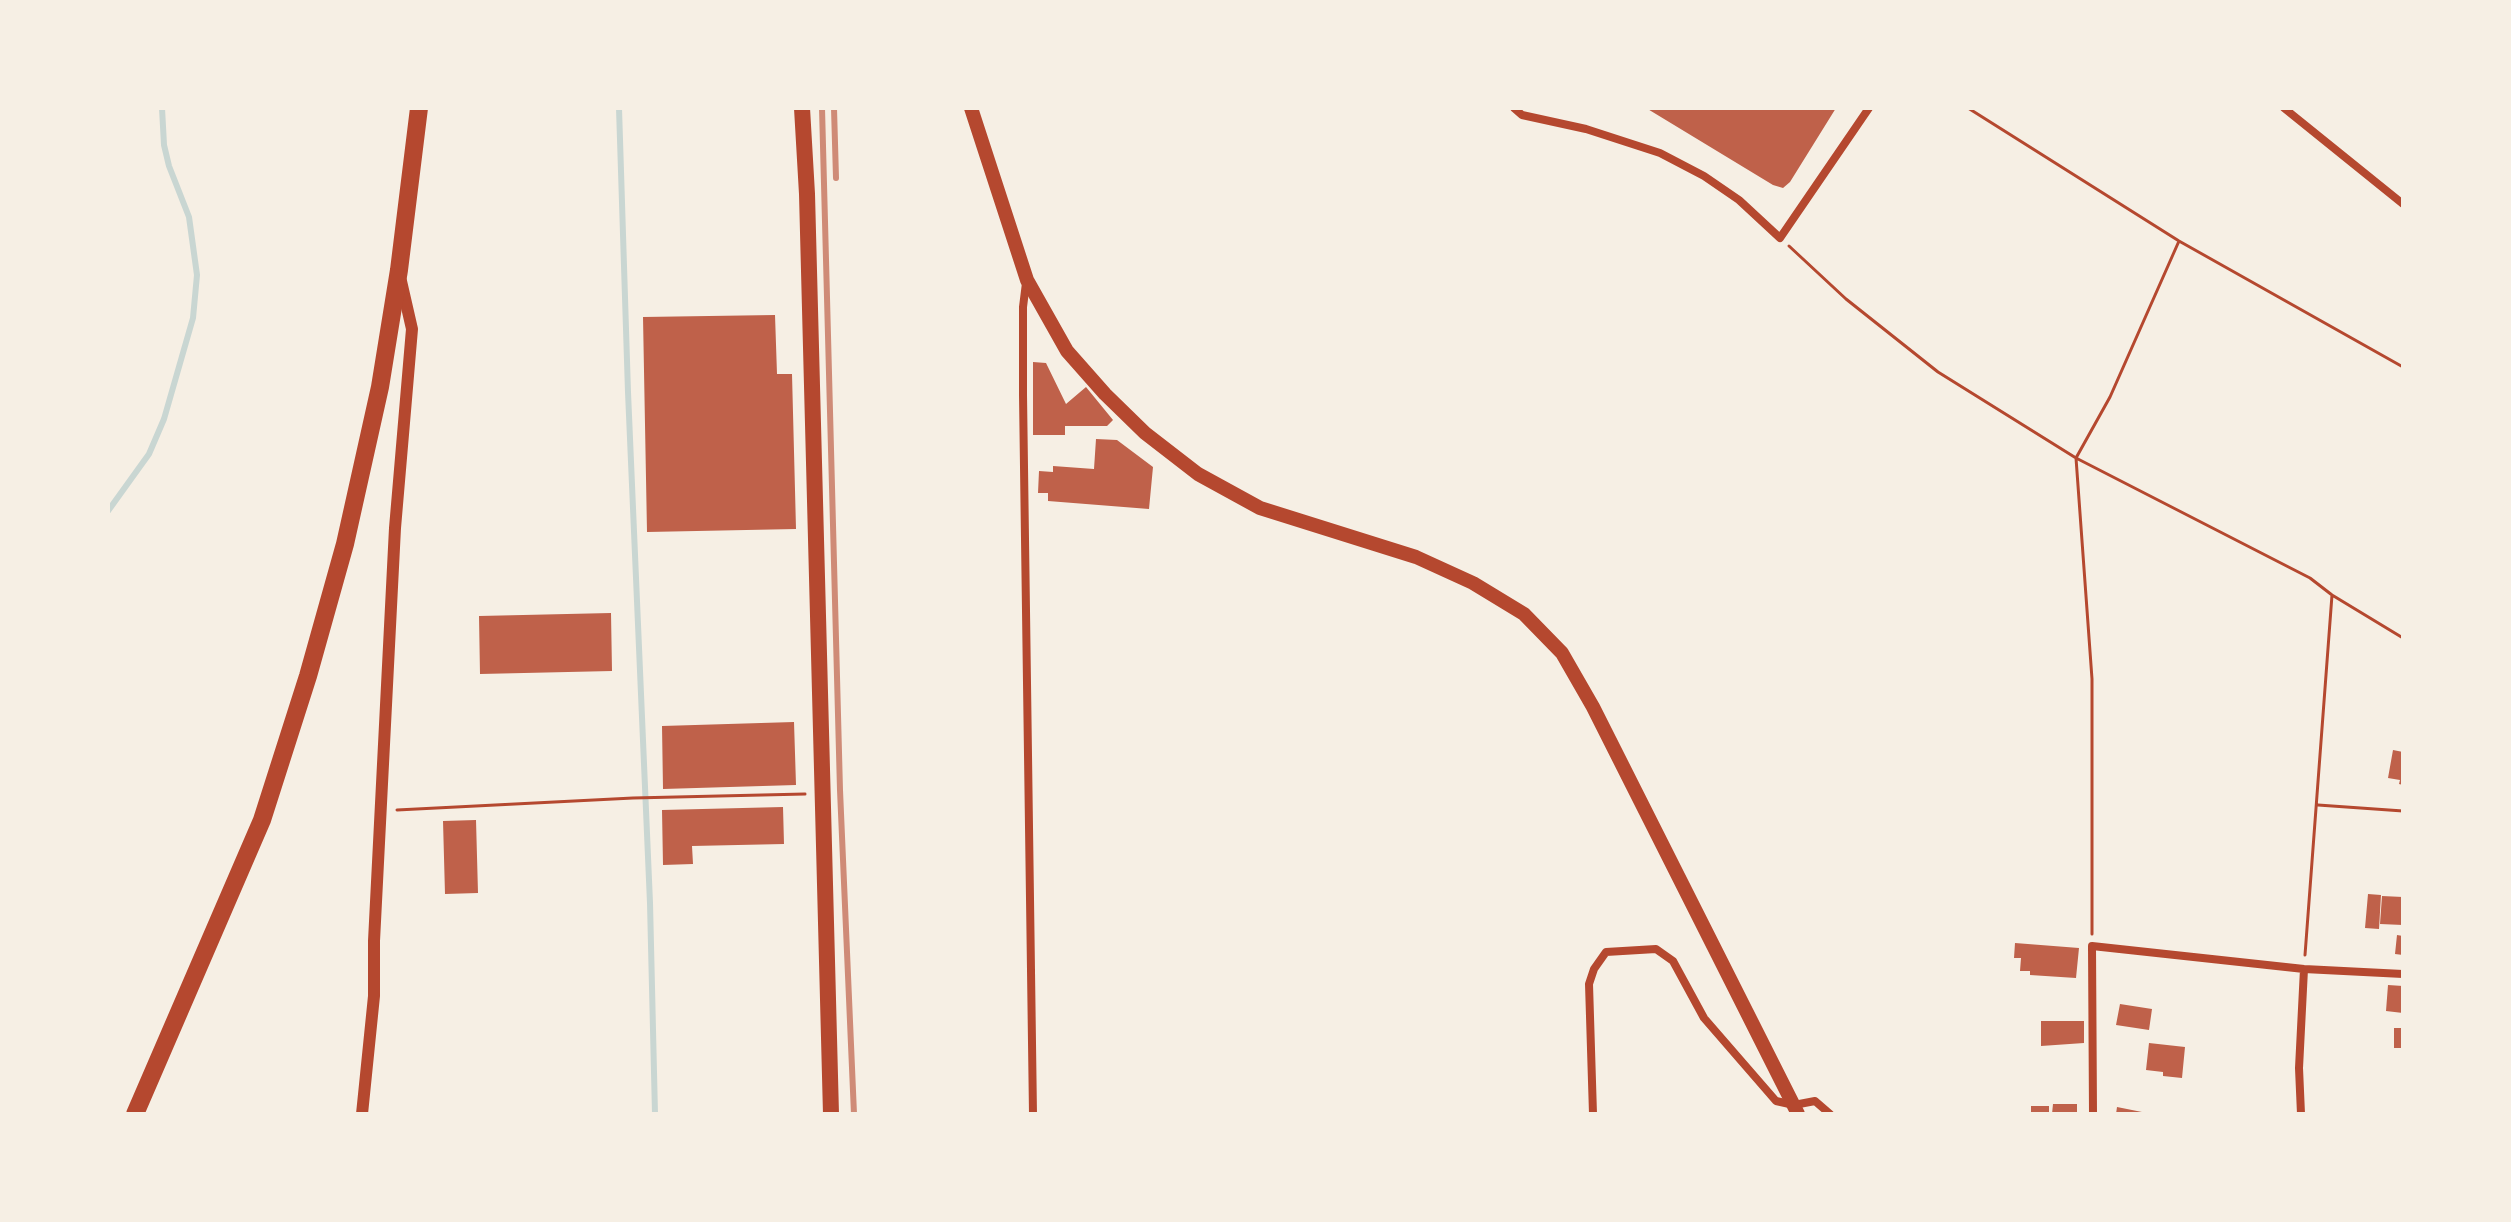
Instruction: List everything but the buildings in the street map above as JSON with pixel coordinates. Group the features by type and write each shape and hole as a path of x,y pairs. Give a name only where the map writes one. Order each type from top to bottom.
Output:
{"highway":[{"path":"135,1114 262,820 308,676 345,544 374,416 399,270 419,108"}],"main road":[{"path":"802,108 831,1114"},
{"path":"971,108 1027,280 1067,351 1145,433 1198,474 1260,508 1416,557 1473,583 1524,614 1562,653 1593,707 1796,1109"}],"street":[{"path":"1514,108 1522,115 1586,129 1660,153 1704,176 1739,200 1780,238 1869,108"},
{"path":"2284,108 2403,204"},
{"path":"362,1114 374,996 374,941 395,528 412,329 399,270"},
{"path":"1027,280 1023,307 1023,395 1033,1114"},
{"path":"2093,1114 2092,946 2304,969 2403,974"},
{"path":"1593,1114 1589,984 1594,969 1606,952 1625,949 1656,949 1673,961 1704,1018 1776,1101 1796,1109 1815,1101 1830,1114"},
{"path":"2301,1114 2299,1068 2304,969"}],"path":[{"path":"1968,108 2179,241 2403,367"},
{"path":"1780,238 1846,299 1938,372 2076,458 2310,578 2403,638"},
{"path":"2092,946 2092,679 2076,458 2110,397 2179,241"},
{"path":"2304,969 2332,595"},
{"path":"381,811 633,798 823,793"},
{"path":"2318,805 2403,811"}],"waterway":[{"path":"108,511 149,454 164,419 193,318 197,275 189,217 169,166 164,145 162,108"},
{"path":"619,108 650,903 655,1114"}],"railway":[{"path":"822,108 840,790 854,1114"},
{"path":"834,108 836,178"}]}
